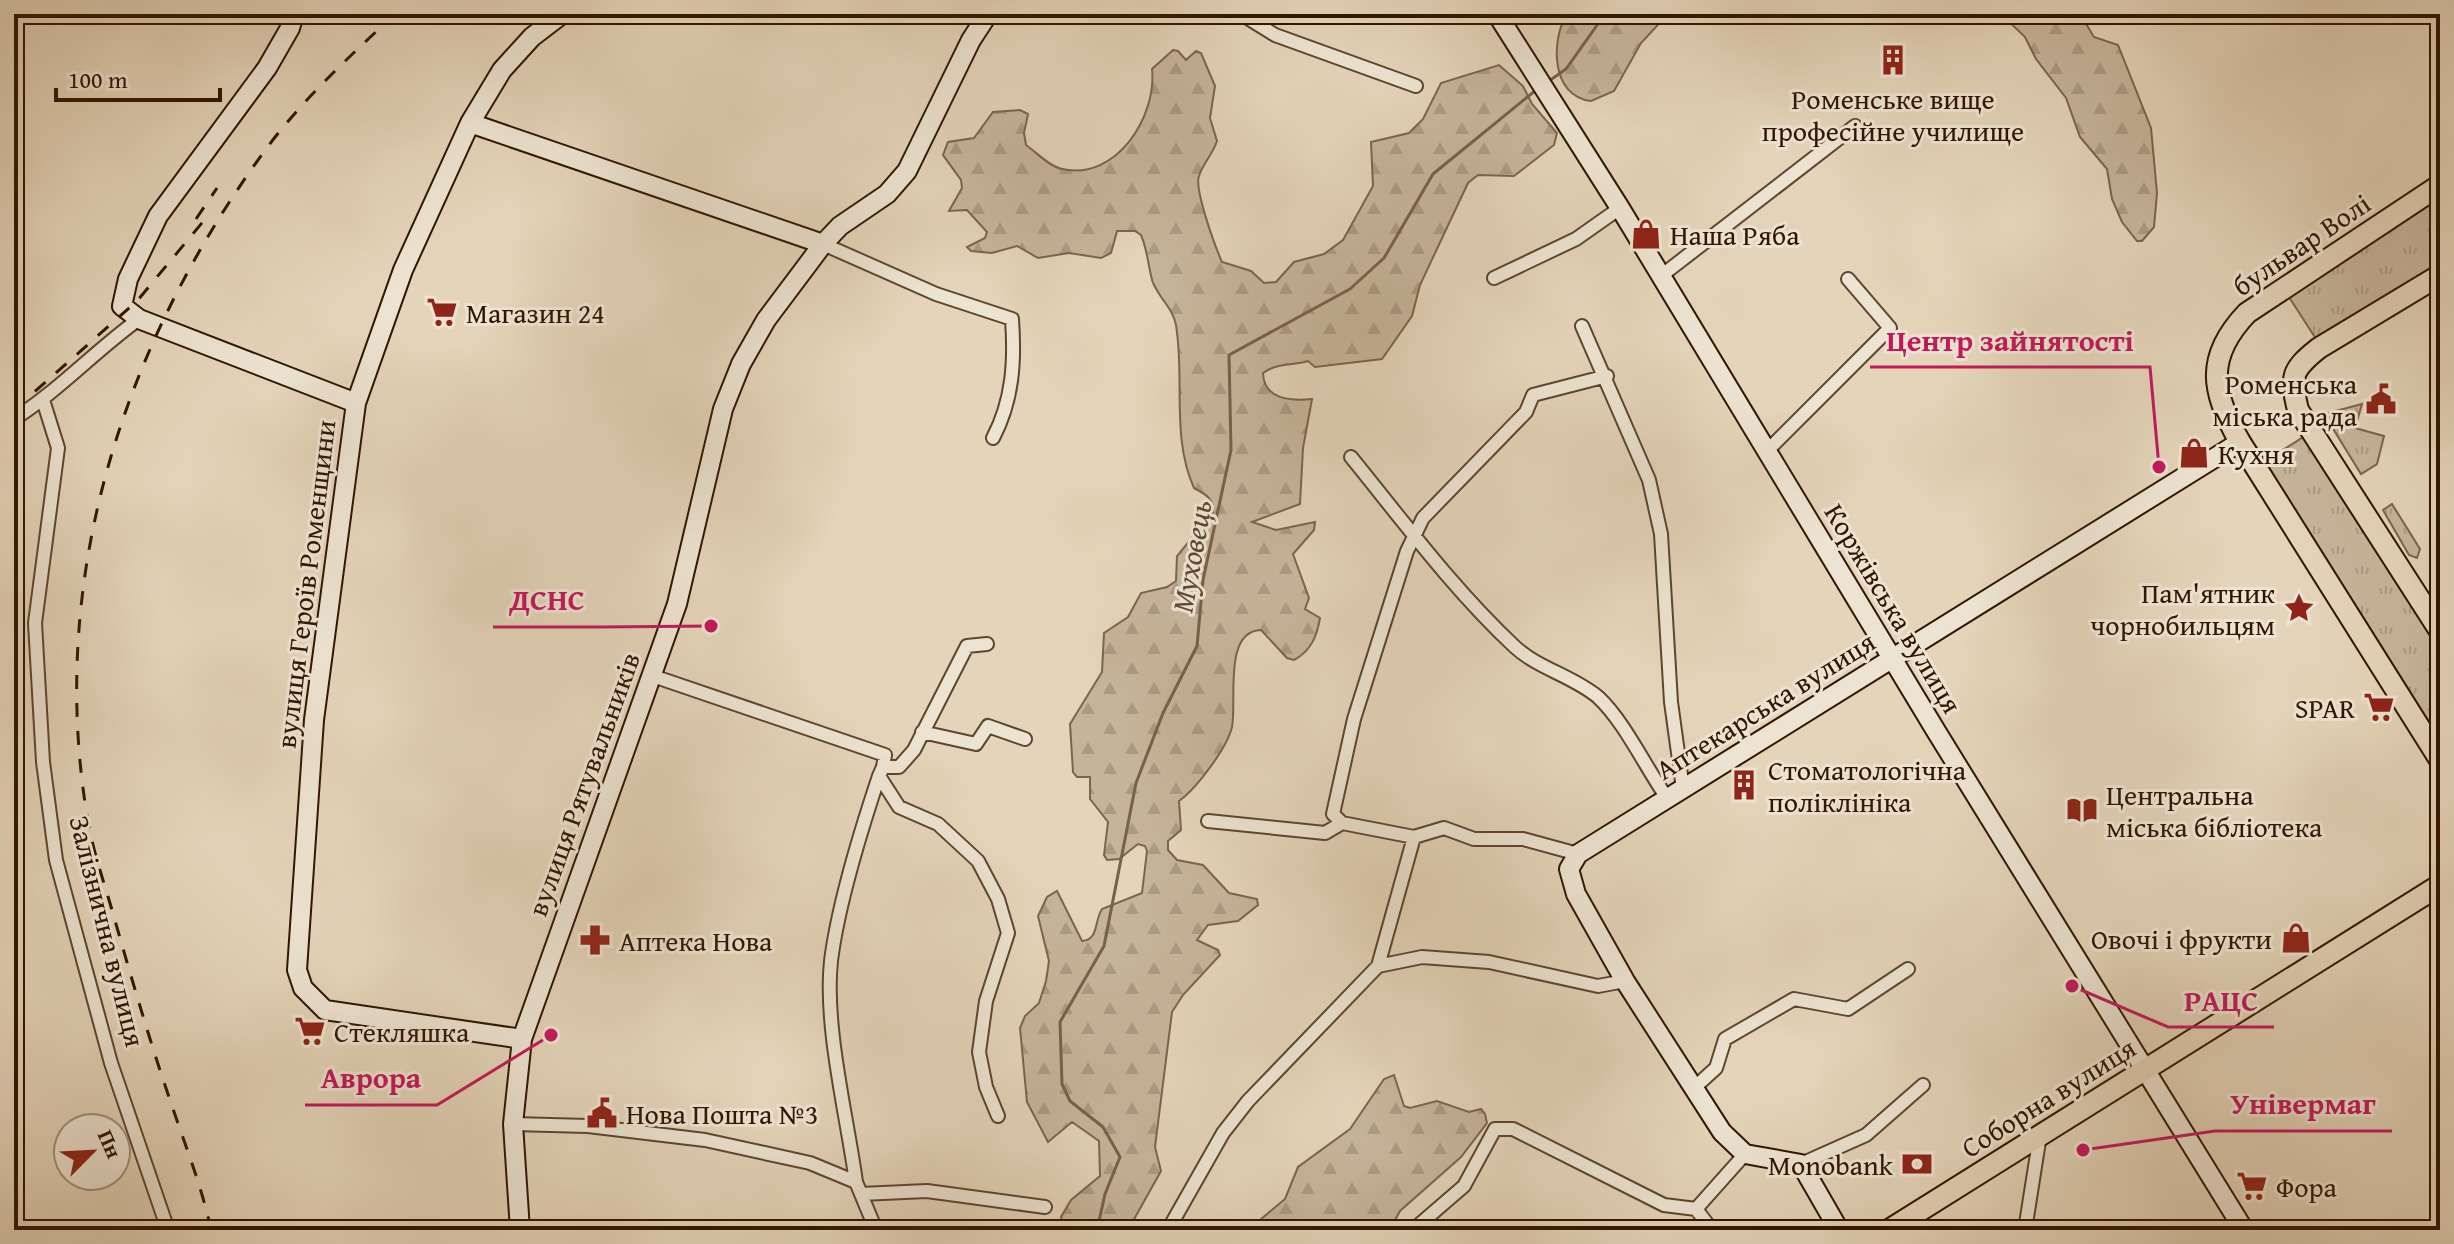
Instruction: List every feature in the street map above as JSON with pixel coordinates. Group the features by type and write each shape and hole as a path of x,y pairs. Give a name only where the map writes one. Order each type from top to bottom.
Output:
{"main road":[{"name":"бульвар Волі","path":"2440,185 2247,313 2229,332 2217,357 2216,382 2224,414 2240,442 2440,760"},
{"path":"2440,275 2319,348 2300,363 2291,382 2298,410 2440,631"},
{"name":"Соборна вулиця","path":"1889,1230 2440,885"}],"street":[{"path":"294,14 290,28 267,68 158,216 121,299 126,312 139,319 356,403"},
{"name":"вулиця Героїв Роменщини","path":"522,1039 325,1010 303,988 297,970 314,720 356,403 403,270 470,123 502,70 532,37 562,14"},
{"name":"вулиця Рятувальників","path":"520,1230 513,1124 522,1039 677,604 723,409 741,364 766,320 823,244 840,226 887,194 907,171 971,40 988,14"},
{"path":"1241,14 1275,35 1416,86"},
{"name":"Коржівська вулиця","path":"1497,14 1620,208 1766,452 2244,1230"},
{"path":"470,123 823,244 936,294 1012,319 1015,366 1003,420 993,438"},
{"path":"1661,276 1855,126"},
{"path":"1494,278 1576,239 1620,208"},
{"path":"1766,452 1890,328 1848,279"},
{"path":"14,419 43,400 69,373 139,319"},
{"path":"1582,326 1607,376 1649,480 1661,534 1675,793"},
{"path":"1607,376 1533,395 1526,412 1423,518 1391,594 1354,719 1333,814 1342,823 1414,837 1444,828 1474,839 1523,839 1574,862 1576,894 1625,981 1722,1132 1745,1154 1801,1164 1866,1135 1923,1085"},
{"name":"Залізнична вулиця","path":"43,400 58,448 35,623 43,762 56,860 111,1063 168,1230"},
{"name":"Аптекарська вулиця","path":"1574,862 1675,793 2240,442"},
{"path":"1351,457 1415,535 1513,645 1536,664 1596,696 1675,793"},
{"path":"881,772 899,767 922,732 967,646 987,644"},
{"path":"653,676 885,755 863,825 831,962 837,1067 858,1188 876,1230"},
{"path":"922,732 976,744 988,726 1025,739"},
{"path":"881,772 899,807 938,824 978,861 998,899 1008,933 986,1001 979,1052 986,1087 998,1116"},
{"path":"1208,821 1325,833 1342,823"},
{"path":"1168,1230 1223,1133 1248,1101 1378,966 1414,837"},
{"path":"1378,966 1422,957 1489,962 1598,986 1625,981"},
{"path":"1694,1088 1716,1068 1725,1039 1789,1001 1848,1009 1908,969"},
{"path":"513,1124 588,1126 705,1140 810,1163 858,1188 927,1191 1045,1207"},
{"path":"1413,1230 1464,1186 1495,1129 1513,1129 1664,1205 1696,1209 1712,1230"},
{"path":"2025,1230 2040,1135"},
{"path":"1696,1209 1745,1154"},
{"path":"1801,1164 1839,1230"}],"green space":[{"path":"1567,14 1668,14 1641,43 1614,91 1591,101 1578,97 1561,78 1558,37"},
{"path":"2001,14 2080,14 2094,37 2118,45 2151,128 2157,193 2154,227 2142,241 2137,241 2122,222 2112,199 2107,169 2080,137 2066,98 2036,59 2025,37"},
{"path":"1173,50 1186,60 1196,51 1201,53 1215,86 1210,118 1217,141 1198,183 1206,218 1222,262 1251,271 1264,283 1276,282 1294,262 1324,254 1343,240 1373,186 1371,142 1409,133 1423,119 1441,83 1499,65 1523,86 1532,104 1557,133 1554,145 1514,176 1478,175 1468,183 1420,285 1412,316 1382,359 1315,367 1308,361 1279,366 1263,373 1273,394 1288,399 1312,399 1303,448 1300,504 1252,522 1276,530 1315,522 1314,530 1293,554 1309,598 1305,609 1320,618 1319,625 1309,648 1294,660 1287,658 1261,630 1249,633 1241,642 1234,669 1233,715 1229,736 1210,767 1179,801 1181,830 1168,841 1168,850 1177,860 1203,865 1229,893 1257,899 1258,905 1238,921 1208,925 1197,940 1218,950 1220,955 1183,995 1172,1012 1155,1147 1161,1171 1128,1230 1063,1230 1061,1217 1071,1200 1100,1176 1099,1141 1072,1122 1048,1142 1027,1102 1020,1028 1025,1016 1039,1003 1049,961 1038,916 1047,897 1057,891 1082,941 1087,940 1094,934 1102,909 1142,893 1147,851 1145,846 1138,844 1119,859 1107,860 1104,855 1108,822 1090,799 1090,777 1077,777 1073,772 1070,724 1102,672 1104,633 1128,617 1141,593 1167,587 1176,581 1177,556 1213,512 1213,507 1208,497 1194,488 1187,469 1181,429 1176,325 1153,283 1141,235 1135,231 1117,231 1111,253 1101,258 1069,253 1038,258 1017,246 992,253 971,251 967,247 985,238 987,232 967,210 949,211 962,188 961,180 943,155 948,142 974,138 993,112 1020,110 1028,114 1024,133 1026,145 1048,162 1062,169 1082,170 1100,165 1130,141 1148,106 1152,69"},
{"path":"2440,195 2440,266 2318,342 2287,294"},
{"path":"2362,404 2355,428 2384,436 2377,464 2361,474 2324,414"},
{"path":"2305,436 2440,649 2440,749 2259,465"},
{"path":"2392,504 2420,549 2417,558 2409,555 2383,510"},
{"path":"1394,1075 1404,1106 1410,1108 1437,1101 1469,1112 1481,1109 1487,1123 1461,1157 1400,1211 1394,1222 1372,1230 1248,1230 1285,1199 1298,1167 1350,1129 1384,1079"}],"waterway":[{"name":"Муховець","path":"1549,81 1566,69 1605,14"},
{"name":"Муховець","path":"1097,1230 1105,1194 1120,1157 1103,1127 1070,1101 1062,1084 1060,1022 1104,946 1136,783 1163,713 1197,646 1203,580 1231,450 1229,355 1350,289 1384,258 1433,174 1536,90"}],"railway":[{"path":"211,1230 141,1011 89,827 78,736 78,646 88,557 107,470 135,386 171,303 215,224 266,149 295,113 395,14"},
{"path":"196,219 217,188"},
{"path":"14,410 137,301 211,212"}],"place":[{"name":"Роменське вище професійне училище","path":"1893,60"},
{"name":"Наша Ряба","path":"1646,234"},
{"name":"Магазин 24","path":"442,312"},
{"name":"Роменська міська рада","path":"2381,399"},
{"name":"Кухня","path":"2194,453"},
{"name":"Центр зайнятості","path":"2159,467"},
{"name":"Пам'ятник чорнобильцям","path":"2299,608"},
{"name":"ДСНС","path":"711,626"},
{"name":"SPAR","path":"2379,707"},
{"name":"Стоматологічна поліклініка","path":"1744,785"},
{"name":"Центральна міська бібліотека","path":"2082,810"},
{"name":"Овочі і фрукти","path":"2296,938"},
{"name":"Аптека Нова","path":"595,940"},
{"name":"РАЦС","path":"2072,986"},
{"name":"Стекляшка","path":"310,1031"},
{"name":"Аврора","path":"551,1035"},
{"name":"Нова Пошта №3","path":"602,1113"},
{"name":"Універмаг","path":"2083,1150"},
{"name":"Monobank","path":"1917,1164"},
{"name":"Фора","path":"2252,1186"}]}
